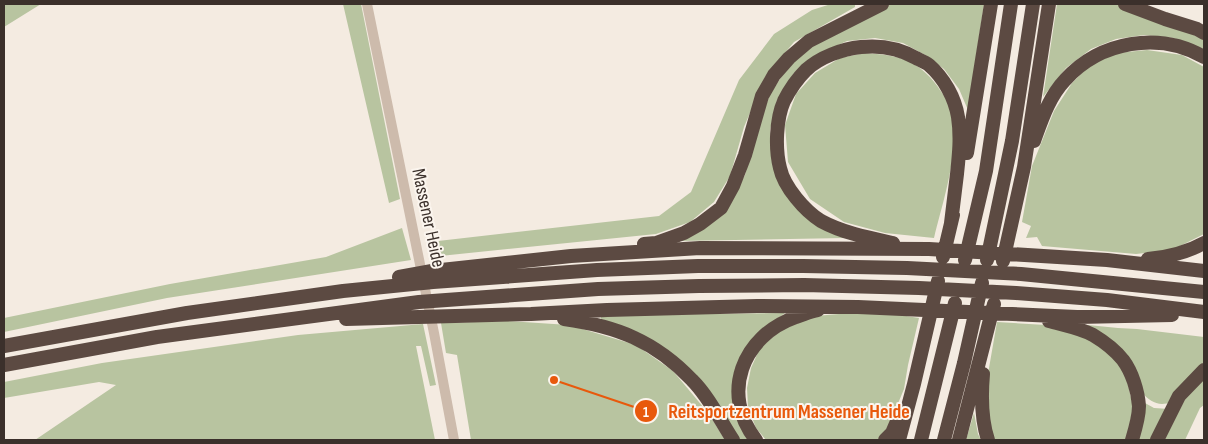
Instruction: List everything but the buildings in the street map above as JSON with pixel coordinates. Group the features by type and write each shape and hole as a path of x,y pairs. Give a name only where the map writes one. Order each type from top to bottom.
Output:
{"highway":[{"path":"4,346 187,313 656,243 684,233 700,224 721,208 746,155 762,96 774,75 789,58 809,41 882,4"},
{"path":"899,440 914,384 965,165 991,4"},
{"path":"921,440 986,171 1010,4"},
{"path":"944,440 964,363 997,216 1012,141 1033,4"},
{"path":"960,440 988,329 1024,167 1049,4"},
{"path":"1125,4 1204,33"},
{"path":"1024,167 1045,111 1053,96 1064,80 1080,65 1100,53 1135,43 1156,42 1176,45 1204,57"},
{"path":"928,249 868,238 834,227 808,211 790,189 780,169 776,132 784,101 807,70 826,57 851,48 874,46 895,49 912,55 928,65 941,78 950,92 958,115 961,139 951,223"},
{"path":"1107,260 1168,257 1187,252 1204,243"},
{"path":"571,256 700,248 928,249 1107,260 1204,272"},
{"path":"432,276 698,266 803,266 1021,274 1204,292"},
{"path":"4,365 157,337 419,302 598,289 804,285 920,288 1107,300 1204,313"},
{"path":"283,320 757,306 858,307 1078,316 1204,313"},
{"path":"756,440 749,431 740,408 738,388 742,366 752,349 764,335 783,322 814,311 858,307"},
{"path":"531,314 615,329 643,341 668,357 693,381 710,403 733,440"},
{"path":"1011,314 1050,321 1091,334 1123,360 1136,389 1139,408 1132,440"},
{"path":"988,329 982,391 982,411 988,440"},
{"path":"1157,440 1179,396 1204,370"},
{"path":"885,440 892,433 914,384"}],"street":[{"name":"Massener Heide","path":"367,4 454,440"}],"green space":[{"path":"4,4 41,4 4,27"},
{"path":"343,4 361,4 400,199 389,203"},
{"path":"831,4 855,4 855,7 794,42 765,77 744,127 730,176 714,202 690,222 656,234 440,256 438,241 659,216 691,192 739,80 774,34 812,10"},
{"path":"891,4 984,4 968,110 959,89 944,69 927,56 903,43 875,38 847,41 816,55 794,73 777,100 770,130 772,162 788,198 845,238 677,241 729,204 745,175 757,130 770,94 788,67 807,49"},
{"path":"1057,4 1120,4 1204,39 1204,51 1174,38 1144,35 1116,39 1091,49 1066,68 1043,97"},
{"path":"1147,50 1182,55 1204,67 1204,234 1172,250 1136,254 1042,246 1037,237 1026,238 1031,226 1022,222 1032,166 1054,111 1072,83 1090,65 1117,53"},
{"path":"865,53 897,57 915,64 930,78 948,103 954,136 953,153 947,188 934,238 885,233 844,222 810,199 788,162 785,125 796,94 815,73 840,58"},
{"path":"402,228 411,260 167,298 4,332 4,318 170,284 326,257"},
{"path":"785,313 777,319 739,367 751,440 736,440 695,379 601,320 601,315"},
{"path":"851,313 900,315 919,318 904,389 887,430 878,440 766,440 756,428 748,407 747,388 751,368 760,348 787,325 815,316"},
{"path":"508,321 569,325 636,345 673,371 709,414 725,440 471,440 457,355 446,353 441,323"},
{"path":"997,322 1046,325 1087,337 1118,361 1126,375 1133,407 1127,440 992,440 985,391"},
{"path":"423,324 436,385 430,386 421,346 416,346 435,440 35,440 116,385 99,382 4,398 4,382 102,363 298,335"},
{"path":"1088,325 1204,337 1204,366 1172,402 1155,403 1141,392 1087,327"},
{"path":"1204,376 1204,405 1200,408 1185,440 1162,440 1183,398"},
{"path":"1145,403 1154,408 1169,409 1153,440 1137,440"},
{"path":"974,413 981,440 966,440"}],"place":[{"name":"Reitsportzentrum Massener Heide","path":"554,380"}]}
